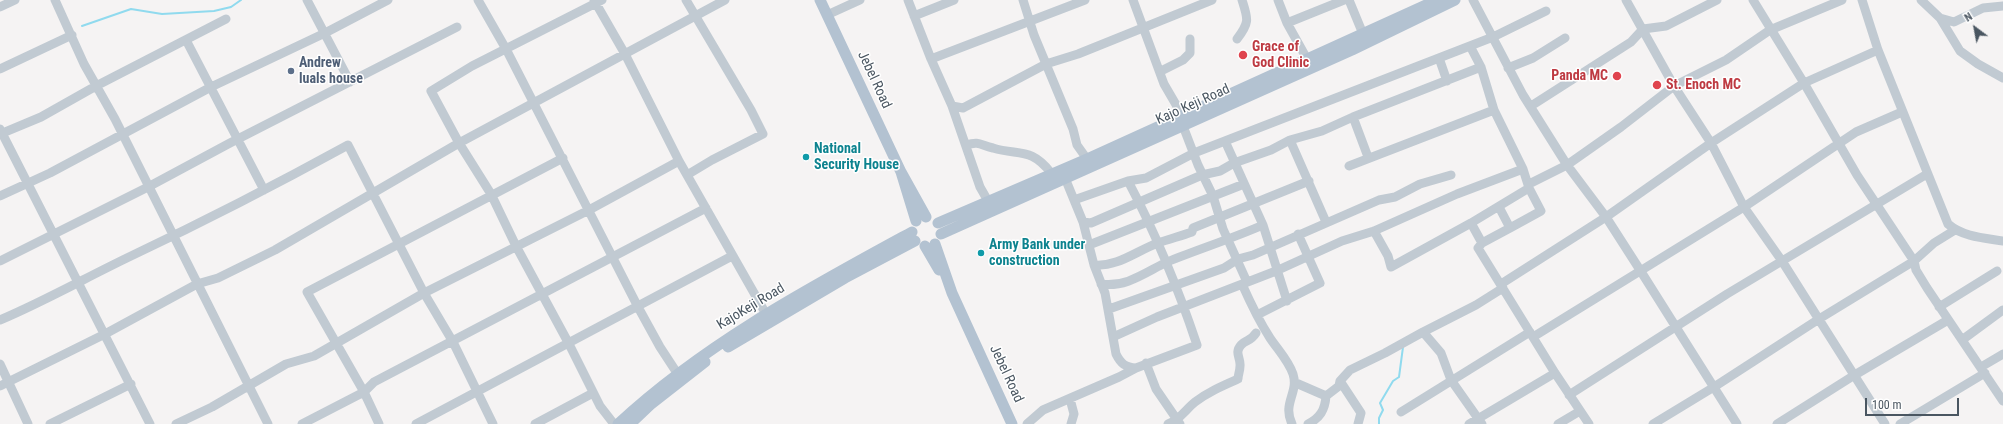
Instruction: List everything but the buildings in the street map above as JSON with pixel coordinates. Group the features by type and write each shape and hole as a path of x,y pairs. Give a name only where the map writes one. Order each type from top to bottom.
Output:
{"main road":[{"name":"Jebel Road","path":"820,0 901,172 921,234 952,293 1012,424"},
{"name":"Kajo Keji Road","path":"939,228 1066,178 1307,58 1366,38 1437,0"},
{"name":"Kajo Keji Road","path":"939,228 988,201 1182,121 1366,38 1455,0"},
{"path":"932,219 939,228 921,234 932,219"},
{"name":"KajoKeji Road","path":"618,424 647,397 678,373 766,314 921,234"},
{"name":"KajoKeji Road","path":"630,424 678,382 729,347 921,234"}],"street":[{"path":"0,7 15,0"},
{"path":"55,0 96,86 174,236 268,424"},
{"path":"307,0 350,82"},
{"path":"0,196 27,182 50,173 211,88 325,33 388,0"},
{"path":"478,0 506,48 638,307 660,347 678,373"},
{"path":"686,0 738,88 763,134 712,160 687,175"},
{"path":"4,384 105,334 197,284 218,278 275,250 373,191 459,143 725,0"},
{"path":"826,15 860,0"},
{"path":"908,0 931,59 952,106 980,187 988,201"},
{"path":"914,16 954,0"},
{"path":"1023,0 1046,64 1073,129 1077,145 1087,159"},
{"path":"931,59 1085,0"},
{"path":"1133,0 1161,71 1164,84 1182,121 1202,175 1213,196 1215,206 1238,259 1245,283 1258,315 1270,338 1288,363 1296,382 1287,411 1292,424"},
{"path":"952,106 958,108 967,106 1046,64 1073,56 1212,0"},
{"path":"1237,39 1245,28 1248,19 1242,0"},
{"path":"1278,0 1287,23 1307,58"},
{"path":"1287,23 1344,0"},
{"path":"1350,0 1366,38"},
{"path":"1474,0 1508,68 1567,165 1606,218 1737,424"},
{"path":"1626,0 1674,86 1711,143 1744,207 1782,261 1853,376 1885,424"},
{"path":"1531,106 1630,42 1643,30 1666,26 1716,0"},
{"path":"1753,0 1770,30 1804,83 1839,145 1914,261 1916,270 2003,401"},
{"path":"1374,231 1388,256 1391,267 1471,223 1529,186 1567,165 1621,127 1674,86 1726,60 1770,30 1842,0"},
{"path":"1862,0 1878,50 1948,224 1955,230 1972,236 2003,241"},
{"path":"1921,0 1940,18 1960,51 1978,64 2003,78"},
{"path":"614,424 600,406 569,344 516,246 491,194 459,143 432,91 506,48 597,1 679,161 766,314"},
{"path":"1940,18 1954,22 1983,8 2003,6"},
{"path":"1074,200 1128,181 1146,178 1194,154 1225,141 1493,37 1546,10"},
{"path":"150,424 1,132 41,117 96,86 226,19"},
{"path":"0,261 148,187 238,139 457,27"},
{"path":"0,69 72,35"},
{"path":"1161,71 1187,57 1190,53 1190,38"},
{"path":"1508,68 1533,58 1565,38"},
{"path":"186,40 264,190"},
{"path":"1470,46 1481,67 1494,110 1523,169 1541,212 1482,243 1478,248 1555,373 1589,424"},
{"path":"1308,424 1318,419 1324,409 1326,396 1339,386 1340,381 1350,370 1476,305 1502,286 1606,218 1711,143 1804,83 1878,50"},
{"path":"1439,58 1447,81"},
{"path":"1083,222 1091,223 1202,175 1220,171 1234,163 1271,150 1290,140 1322,131 1353,117 1481,67"},
{"path":"1349,166 1494,110"},
{"path":"1401,412 1452,380 1744,207 1839,145 1856,132 1902,112"},
{"path":"1353,117 1368,158"},
{"path":"1290,140 1326,222"},
{"path":"1225,141 1263,225 1276,271 1287,301"},
{"path":"966,145 979,143 991,148 1017,151 1032,156 1044,164 1051,174"},
{"path":"0,320 35,305 174,236 348,145 373,191 424,293 478,392 493,424"},
{"path":"379,424 364,392 307,292 398,242 563,158"},
{"path":"176,424 249,386 286,364 310,358 424,293 589,210 679,161"},
{"path":"1113,337 1276,271 1342,241 1374,231 1457,194 1523,169"},
{"path":"1569,395 1782,261 1876,203 1927,174"},
{"path":"1109,309 1175,284 1224,268 1238,259 1270,248 1298,234 1379,200 1396,196 1420,184 1451,175"},
{"path":"1066,178 1083,222 1094,265 1109,309 1113,337 1120,362 1127,367 1136,368"},
{"path":"1027,424 1043,410 1119,377 1146,363 1197,345 1167,262 1140,203 1128,181"},
{"path":"1094,265 1105,266 1117,263 1158,243 1192,232 1193,228 1308,182"},
{"path":"1089,245 1244,184"},
{"path":"1499,206 1510,228"},
{"path":"302,424 364,392 374,382 706,208"},
{"path":"1471,223 1482,243"},
{"path":"1101,284 1111,286 1129,281 1167,262 1263,225"},
{"path":"1653,424 1914,261 1934,243 1955,230"},
{"path":"1258,315 1320,283 1298,234"},
{"path":"416,424 732,256"},
{"path":"1940,307 1997,271"},
{"path":"1962,340 2003,310"},
{"path":"1777,424 1853,376 1948,320"},
{"path":"1423,332 1441,353 1452,380 1480,421"},
{"path":"1168,424 1179,422 1194,403 1213,389 1238,379 1240,366 1237,355 1238,349 1243,343 1250,341 1256,333"},
{"path":"1900,424 1983,370 2003,354"},
{"path":"1146,363 1156,389 1179,422"},
{"path":"0,364 4,384 28,424"},
{"path":"1469,424 1480,421 1555,373"},
{"path":"1340,381 1361,413 1358,424"},
{"path":"1296,382 1326,396"},
{"path":"50,424 130,384"},
{"path":"535,424 593,392"},
{"path":"1070,399 1074,414 1071,424"},
{"path":"1558,424 1580,411"}],"waterway":[{"path":"82,26 131,9 162,14 214,11 231,7 241,0"},
{"path":"1379,424 1379,418 1383,410 1380,403 1393,381 1399,377 1403,347"}],"place":[{"name":"Grace of God Clinic","path":"1243,55"},
{"name":"Andrew luals house","path":"291,71"},
{"name":"Panda MC","path":"1617,76"},
{"name":"St. Enoch MC","path":"1657,85"},
{"name":"National Security House","path":"806,157"},
{"name":"Army Bank under construction","path":"981,253"}]}
